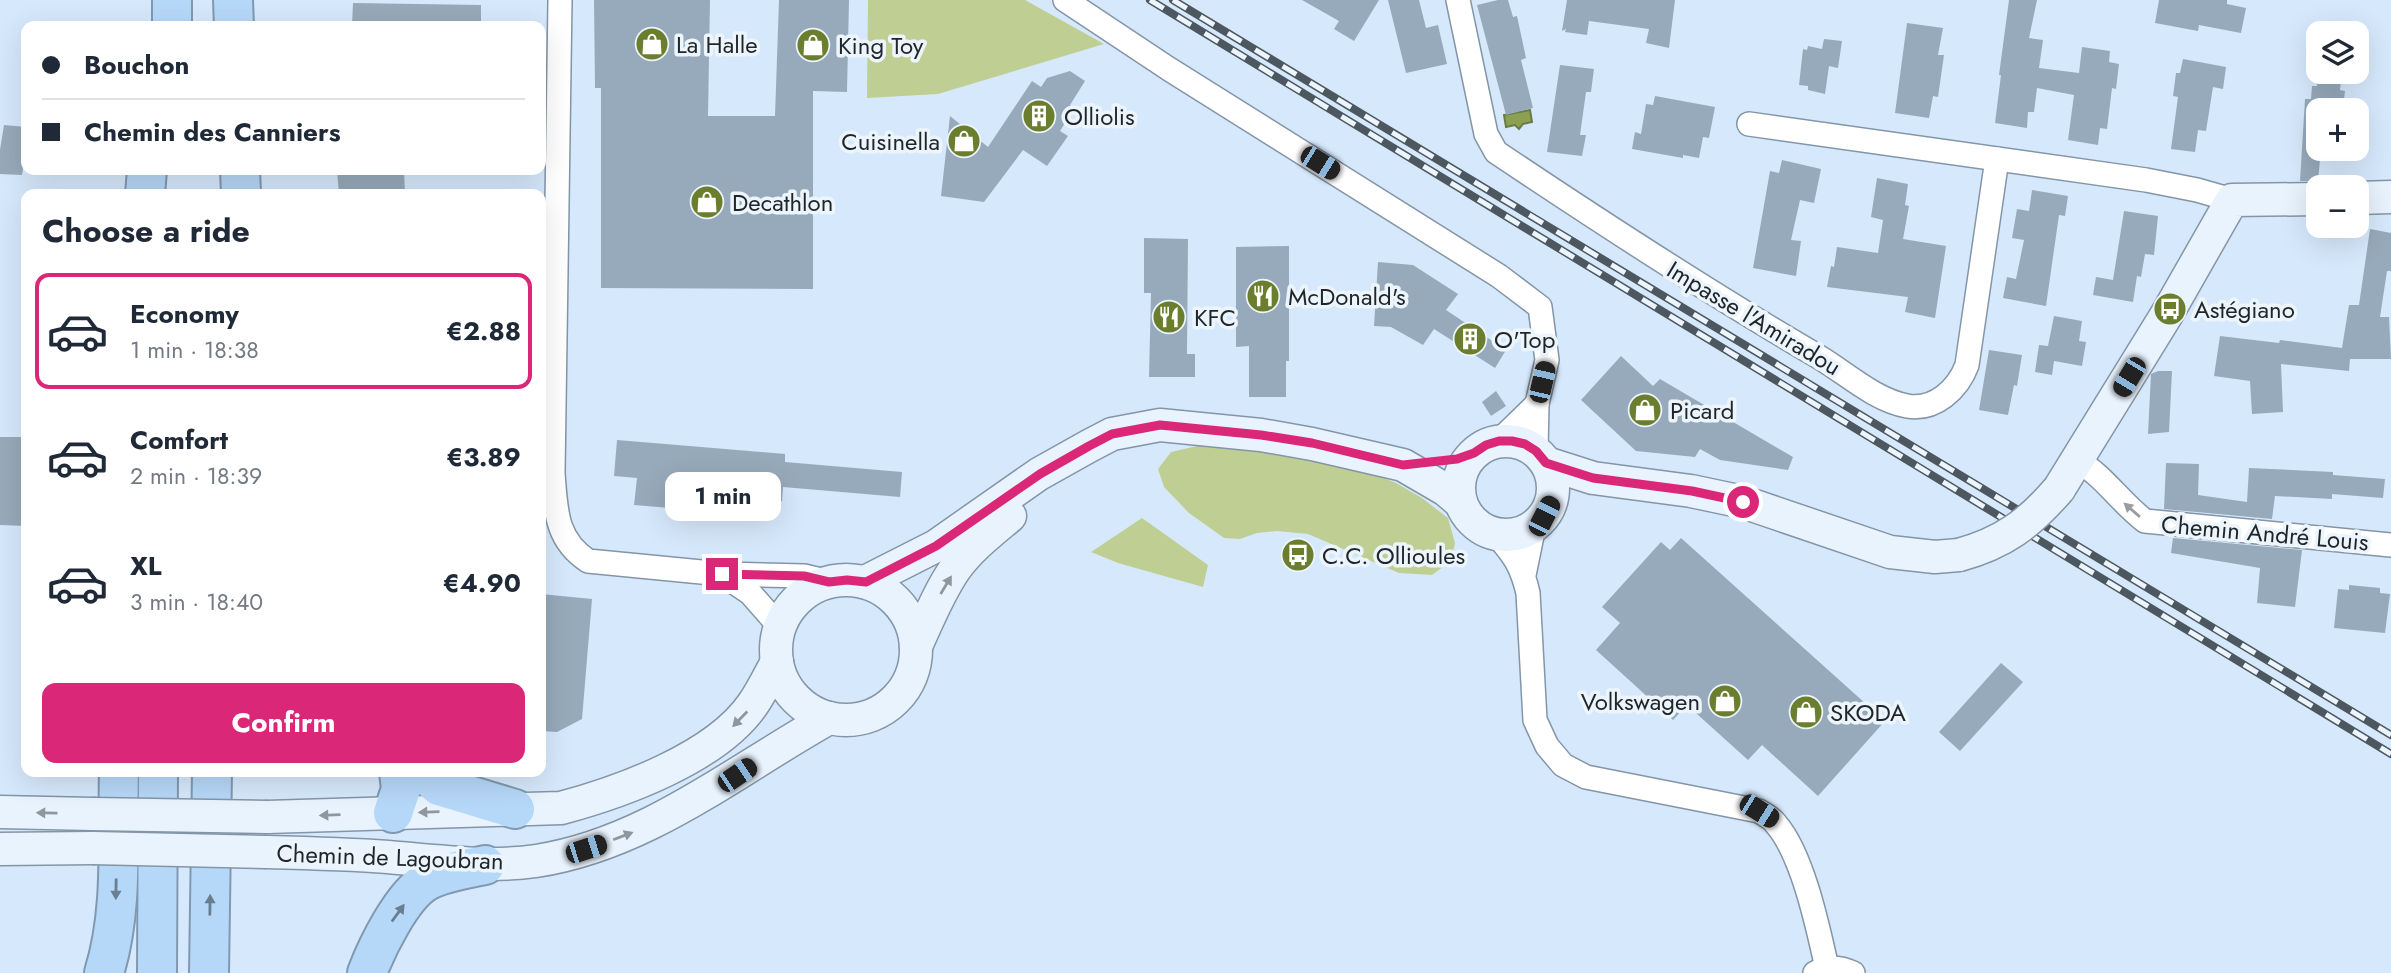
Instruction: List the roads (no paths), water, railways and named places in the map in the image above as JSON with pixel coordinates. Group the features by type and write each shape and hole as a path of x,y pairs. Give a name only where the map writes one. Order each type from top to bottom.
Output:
{"highway":[{"path":"222,0 222,21"},
{"path":"233,0 234,21"},
{"path":"104,973 116,909 119,777"},
{"path":"157,973 158,777"},
{"path":"209,973 212,777"},
{"path":"393,813 401,789 400,777"},
{"path":"429,777 439,786 515,808"},
{"path":"367,973 397,912 425,882 452,872 485,865"}],"main road":[{"path":"2369,198 2391,197"},
{"path":"1403,465 1441,462 1512,441 1525,444 1541,457 1593,478 1692,491 1743,502 1890,552 1935,557 1958,555 1992,544 2015,531 2037,515 2059,489 2167,314 2232,200 2306,199"},
{"path":"866,582 924,553 1040,474 1112,434 1160,425 1312,443 1403,465 1446,490 1460,502 1476,525 1496,535 1522,532 1542,514 1593,478"},
{"path":"916,646 939,596 956,568 977,544 1045,489 1107,458 1201,429"},
{"path":"1460,502 1460,475 1465,463 1487,447"},
{"path":"1541,457 1552,476 1553,490 1542,514"},
{"path":"829,582 866,582 882,589 901,606 913,629 916,646 913,670 907,683 889,705 863,718 829,718 801,703 782,678 776,645 780,627 791,607 807,591 829,582"},
{"name":"Chemin de Lagoubran","path":"0,813 267,817 561,808 640,783 682,762 737,723 753,705 777,662"},
{"name":"Chemin de Lagoubran","path":"0,849 93,848 349,854 485,865 535,861 569,854 641,829 737,775 829,718"},
{"path":"349,854 372,845 385,831 393,813"}],"street":[{"path":"560,0 553,473 562,534 574,552 588,561 722,574 804,576 829,582"},
{"path":"1065,0 1169,69 1499,276 1540,307 1547,360 1537,404 1541,457"},
{"name":"Impasse l'Amiradou","path":"1458,0 1486,134 1496,152 1613,231 1761,324 1880,397 1909,407 1934,404 1953,390 1967,365 1997,159"},
{"path":"1749,124 2146,180 2232,200"},
{"path":"1487,447 1537,404"},
{"name":"Chemin André Louis","path":"2078,461 2097,474 2128,508 2145,522 2391,545"},
{"path":"1524,575 1542,514"},
{"path":"1496,535 1513,552 1524,575 1528,593 1535,720 1547,746 1563,765 1586,777 1759,811 1774,821 1798,867 1814,912 1821,970 1843,968 1853,973"},
{"path":"722,574 750,593 780,627"}],"railway":[{"path":"1150,0 2391,754"},
{"path":"1173,0 2391,735"}],"place":[{"name":"La Halle","path":"652,44"},
{"name":"King Toy","path":"813,45"},
{"name":"Olliolis","path":"1039,116"},
{"name":"Cuisinella","path":"964,141"},
{"name":"Decathlon","path":"707,202"},
{"name":"McDonald's","path":"1263,296"},
{"name":"Astégiano","path":"2170,309"},
{"name":"KFC","path":"1169,317"},
{"name":"O'Top","path":"1470,339"},
{"name":"Picard","path":"1645,410"},
{"name":"C.C. Ollioules","path":"1298,555"},
{"name":"Volkswagen","path":"1725,701"},
{"name":"SKODA","path":"1806,712"}]}
